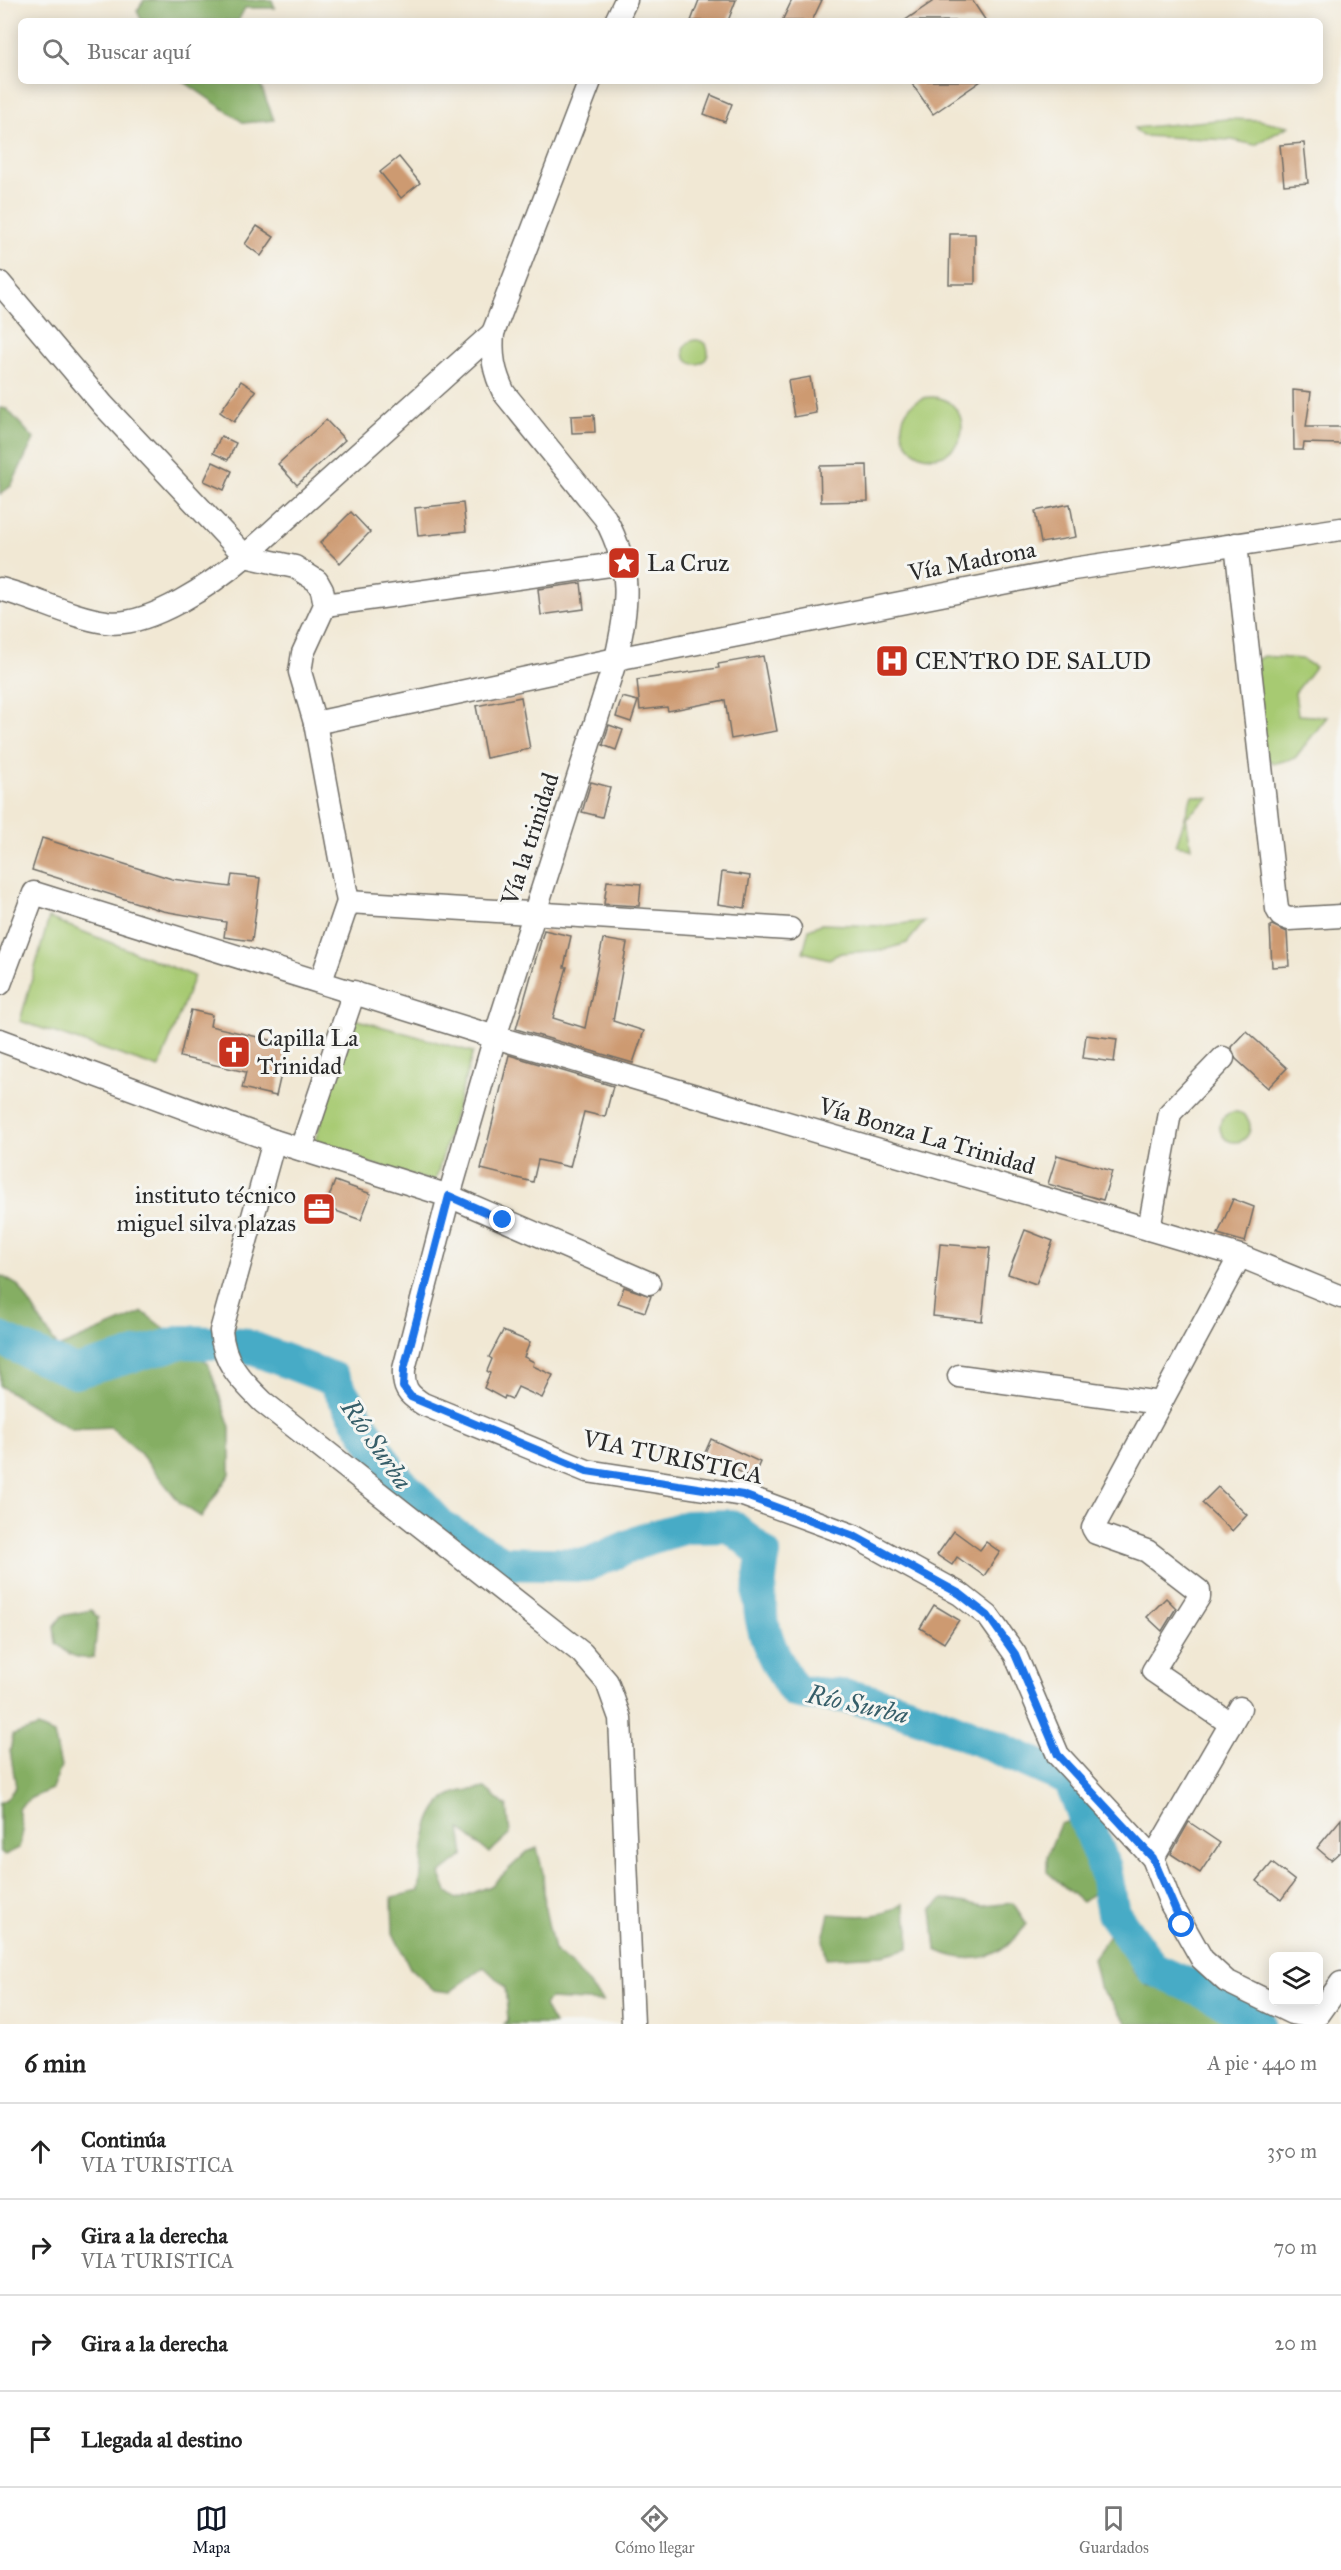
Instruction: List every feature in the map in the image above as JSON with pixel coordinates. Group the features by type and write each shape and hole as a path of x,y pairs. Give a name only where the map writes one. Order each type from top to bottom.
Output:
{"street":[{"path":"617,18 626,0"},
{"path":"0,589 98,621 118,624 181,602 204,588 245,556 493,333 589,84"},
{"path":"0,283 103,405 245,556 295,567 308,573 322,590 325,605 300,662 300,672 315,723 348,902 321,981"},
{"name":"Vía la trinidad","path":"449,1196 495,1037 616,658 627,609 624,563 617,539 606,518 504,393 495,373 491,353 493,333"},
{"name":"Vía Madrona","path":"315,723 616,658 1073,569 1236,544 1339,524"},
{"path":"1236,544 1277,909 1281,916 1289,919 1341,916"},
{"path":"325,605 624,563"},
{"name":"Vía Bonza La Trinidad","path":"0,984 34,893 495,1037 1240,1256 1341,1296"},
{"path":"348,902 790,929"},
{"path":"300,1149 354,992"},
{"path":"0,1040 274,1141 449,1196 649,1283"},
{"path":"1149,1229 1170,1113 1223,1058"},
{"path":"274,1141 222,1340 238,1377 263,1402 582,1653 607,1682 620,1718 633,2024"},
{"name":"VIA TURISTICA","path":"449,1196 404,1369 403,1387 411,1397 587,1471 743,1495 854,1536 960,1594 988,1616 1015,1654 1058,1755 1153,1858 1171,1904 1202,1959 1214,1972 1292,2013 1316,2018"},
{"path":"1153,1858 1235,1716 1153,1671 1199,1597 1199,1591 1147,1551 1096,1533 1093,1528 1240,1256"},
{"path":"959,1376 1160,1403"},
{"path":"1316,2018 1341,1983"}],"green space":[{"path":"144,0 272,0 275,8 245,8 240,18 140,18 137,11"},
{"path":"187,84 260,84 274,120 244,123"},
{"path":"1227,119 1258,120 1289,126 1255,145 1232,140 1142,136 1134,128"},
{"path":"696,340 701,341 707,347 707,357 701,363 696,364 691,363 685,357 684,352 685,347 691,341"},
{"path":"926,397 938,397 949,402 957,410 962,427 960,439 949,452 938,457 926,457 915,452 907,444 902,433 902,421 907,410 915,402"},
{"path":"0,408 7,409 34,439 11,486 0,494"},
{"path":"1263,656 1302,659 1315,667 1295,693 1298,715 1327,717 1295,758 1273,764 1258,749 1247,666"},
{"path":"1192,795 1209,798 1186,817 1191,847 1176,845"},
{"path":"49,918 194,976 159,1068 20,1021"},
{"path":"925,921 907,943 883,950 841,953 829,959 803,952 809,929 821,924 883,926"},
{"path":"351,1018 473,1052 435,1182 313,1148"},
{"path":"1235,1112 1246,1116 1250,1127 1246,1138 1235,1142 1224,1138 1220,1127 1224,1116"},
{"path":"0,1275 19,1286 58,1348 143,1312 208,1363 230,1427 230,1474 201,1517 181,1504 139,1452 111,1427 71,1429 0,1386"},
{"path":"91,1610 98,1618 94,1657 78,1657 56,1643 54,1627 62,1616"},
{"path":"38,1727 54,1734 61,1767 52,1789 31,1798 18,1809 23,1831 19,1848 5,1855 0,1852 0,1802 5,1800 16,1787 10,1751 13,1735"},
{"path":"485,1788 507,1807 510,1834 489,1853 460,1829 464,1855 440,1874 447,1892 457,1899 491,1886 527,1852 537,1848 543,1873 545,1909 554,1950 574,1967 603,2002 550,1999 544,2006 554,2024 504,2024 508,2020 505,1987 484,1967 450,1992 434,1990 410,1968 393,1933 392,1897 419,1891 425,1837 434,1812 453,1794"},
{"path":"1073,1820 1108,1882 1082,1902 1047,1872 1047,1856 1060,1824"},
{"path":"943,1899 983,1906 1013,1903 1027,1924 1008,1945 987,1956 963,1958 950,1955 936,1950 932,1909"},
{"path":"903,1903 909,1928 909,1948 882,1955 826,1958 823,1939 829,1914 868,1916 886,1912"},
{"path":"1119,1922 1127,1939 1132,1971 1148,1986 1182,1986 1247,2000 1260,2024 1128,2024 1099,1986 1093,1958"}],"building":[{"path":"699,0 736,0 729,18 692,18"},
{"path":"792,0 822,0 813,18 783,18"},
{"path":"935,0 972,0 984,18 908,18"},
{"path":"912,84 977,84 933,114"},
{"path":"711,95 732,104 725,122 704,114"},
{"path":"1304,143 1308,183 1284,185 1280,145"},
{"path":"399,157 420,183 401,198 380,172"},
{"path":"257,226 274,237 261,256 245,244"},
{"path":"950,234 975,234 975,284 949,284"},
{"path":"810,377 816,413 794,417 788,381"},
{"path":"241,381 256,391 234,422 220,412"},
{"path":"1293,390 1311,392 1306,427 1341,427 1341,444 1304,443 1303,450 1294,450"},
{"path":"594,415 595,432 572,433 571,416"},
{"path":"326,420 345,440 297,485 278,464"},
{"path":"221,436 236,443 228,460 213,453"},
{"path":"213,462 232,471 224,490 204,481"},
{"path":"867,465 868,501 821,502 820,466"},
{"path":"463,503 466,531 418,536 415,508"},
{"path":"1070,504 1076,537 1041,543 1035,511"},
{"path":"351,512 370,532 340,563 320,543"},
{"path":"581,583 584,609 541,615 538,589"},
{"path":"763,656 777,731 731,739 725,700 668,711 667,707 640,710 637,680 719,668 718,664"},
{"path":"521,697 530,749 486,758 476,706"},
{"path":"622,697 638,701 631,722 616,717"},
{"path":"609,725 623,730 616,750 603,745"},
{"path":"591,782 610,787 602,817 582,812"},
{"path":"42,838 172,879 230,887 232,875 260,878 252,941 224,937 226,922 163,911 32,870"},
{"path":"722,872 750,876 745,908 718,904"},
{"path":"607,881 641,884 639,906 604,904"},
{"path":"1270,926 1287,932 1289,966 1272,967"},
{"path":"544,930 571,936 564,967 567,967 553,1018 585,1028 603,939 627,943 613,1021 644,1031 633,1063 516,1029"},
{"name":"Capilla La Trinidad","path":"191,1010 212,1015 210,1026 288,1044 276,1096 242,1088 246,1072 180,1057"},
{"path":"1246,1031 1287,1068 1268,1088 1236,1059 1231,1047"},
{"path":"1086,1035 1117,1039 1114,1062 1083,1058"},
{"path":"509,1055 613,1086 605,1117 584,1112 570,1167 538,1160 533,1182 481,1169"},
{"path":"1057,1155 1112,1171 1103,1200 1048,1184"},
{"path":"335,1181 371,1194 361,1220 325,1207"},
{"path":"1233,1199 1254,1207 1245,1242 1218,1234"},
{"path":"1025,1230 1053,1241 1036,1284 1008,1274"},
{"path":"940,1244 990,1248 982,1321 933,1316"},
{"path":"624,1287 651,1296 645,1312 618,1303"},
{"path":"503,1331 530,1342 524,1357 534,1362 533,1366 553,1375 542,1398 518,1387 512,1399 505,1396 504,1399 484,1388 490,1373 487,1371 492,1359 489,1357"},
{"path":"711,1439 760,1462 753,1478 704,1455"},
{"path":"1218,1487 1247,1515 1232,1531 1202,1503"},
{"path":"954,1531 980,1550 986,1542 1000,1552 984,1576 957,1557 952,1565 937,1555"},
{"path":"1166,1598 1176,1608 1162,1631 1147,1617"},
{"path":"934,1605 959,1620 944,1643 920,1628"},
{"path":"1341,1819 1341,1851 1331,1860 1317,1848"},
{"path":"1189,1822 1220,1843 1200,1873 1171,1854"},
{"path":"1272,1863 1295,1881 1281,1900 1257,1881"}],"waterway":[{"name":"Río Surba","path":"0,1339 75,1372 182,1342 241,1344 333,1379 390,1471 443,1528 503,1563 586,1565 646,1539 687,1527 731,1526 764,1554 759,1592 763,1626 775,1659 795,1691 855,1698 910,1713 964,1733 1070,1780 1105,1869 1113,1913 1153,1969 1220,1999 1259,2024"}],"place":[{"name":"La Cruz","path":"624,563"},
{"name":"CENTRO DE SALUD","path":"892,661"},
{"name":"Capilla La Trinidad","path":"234,1052"},
{"name":"instituto técnico miguel silva plazas","path":"319,1209"}],"route":[{"path":"503,1220 449,1196 404,1369 403,1387 411,1397 423,1404 587,1471 743,1495 854,1536 960,1594 988,1616 1015,1654 1058,1755 1140,1840 1153,1858 1182,1925"}]}
